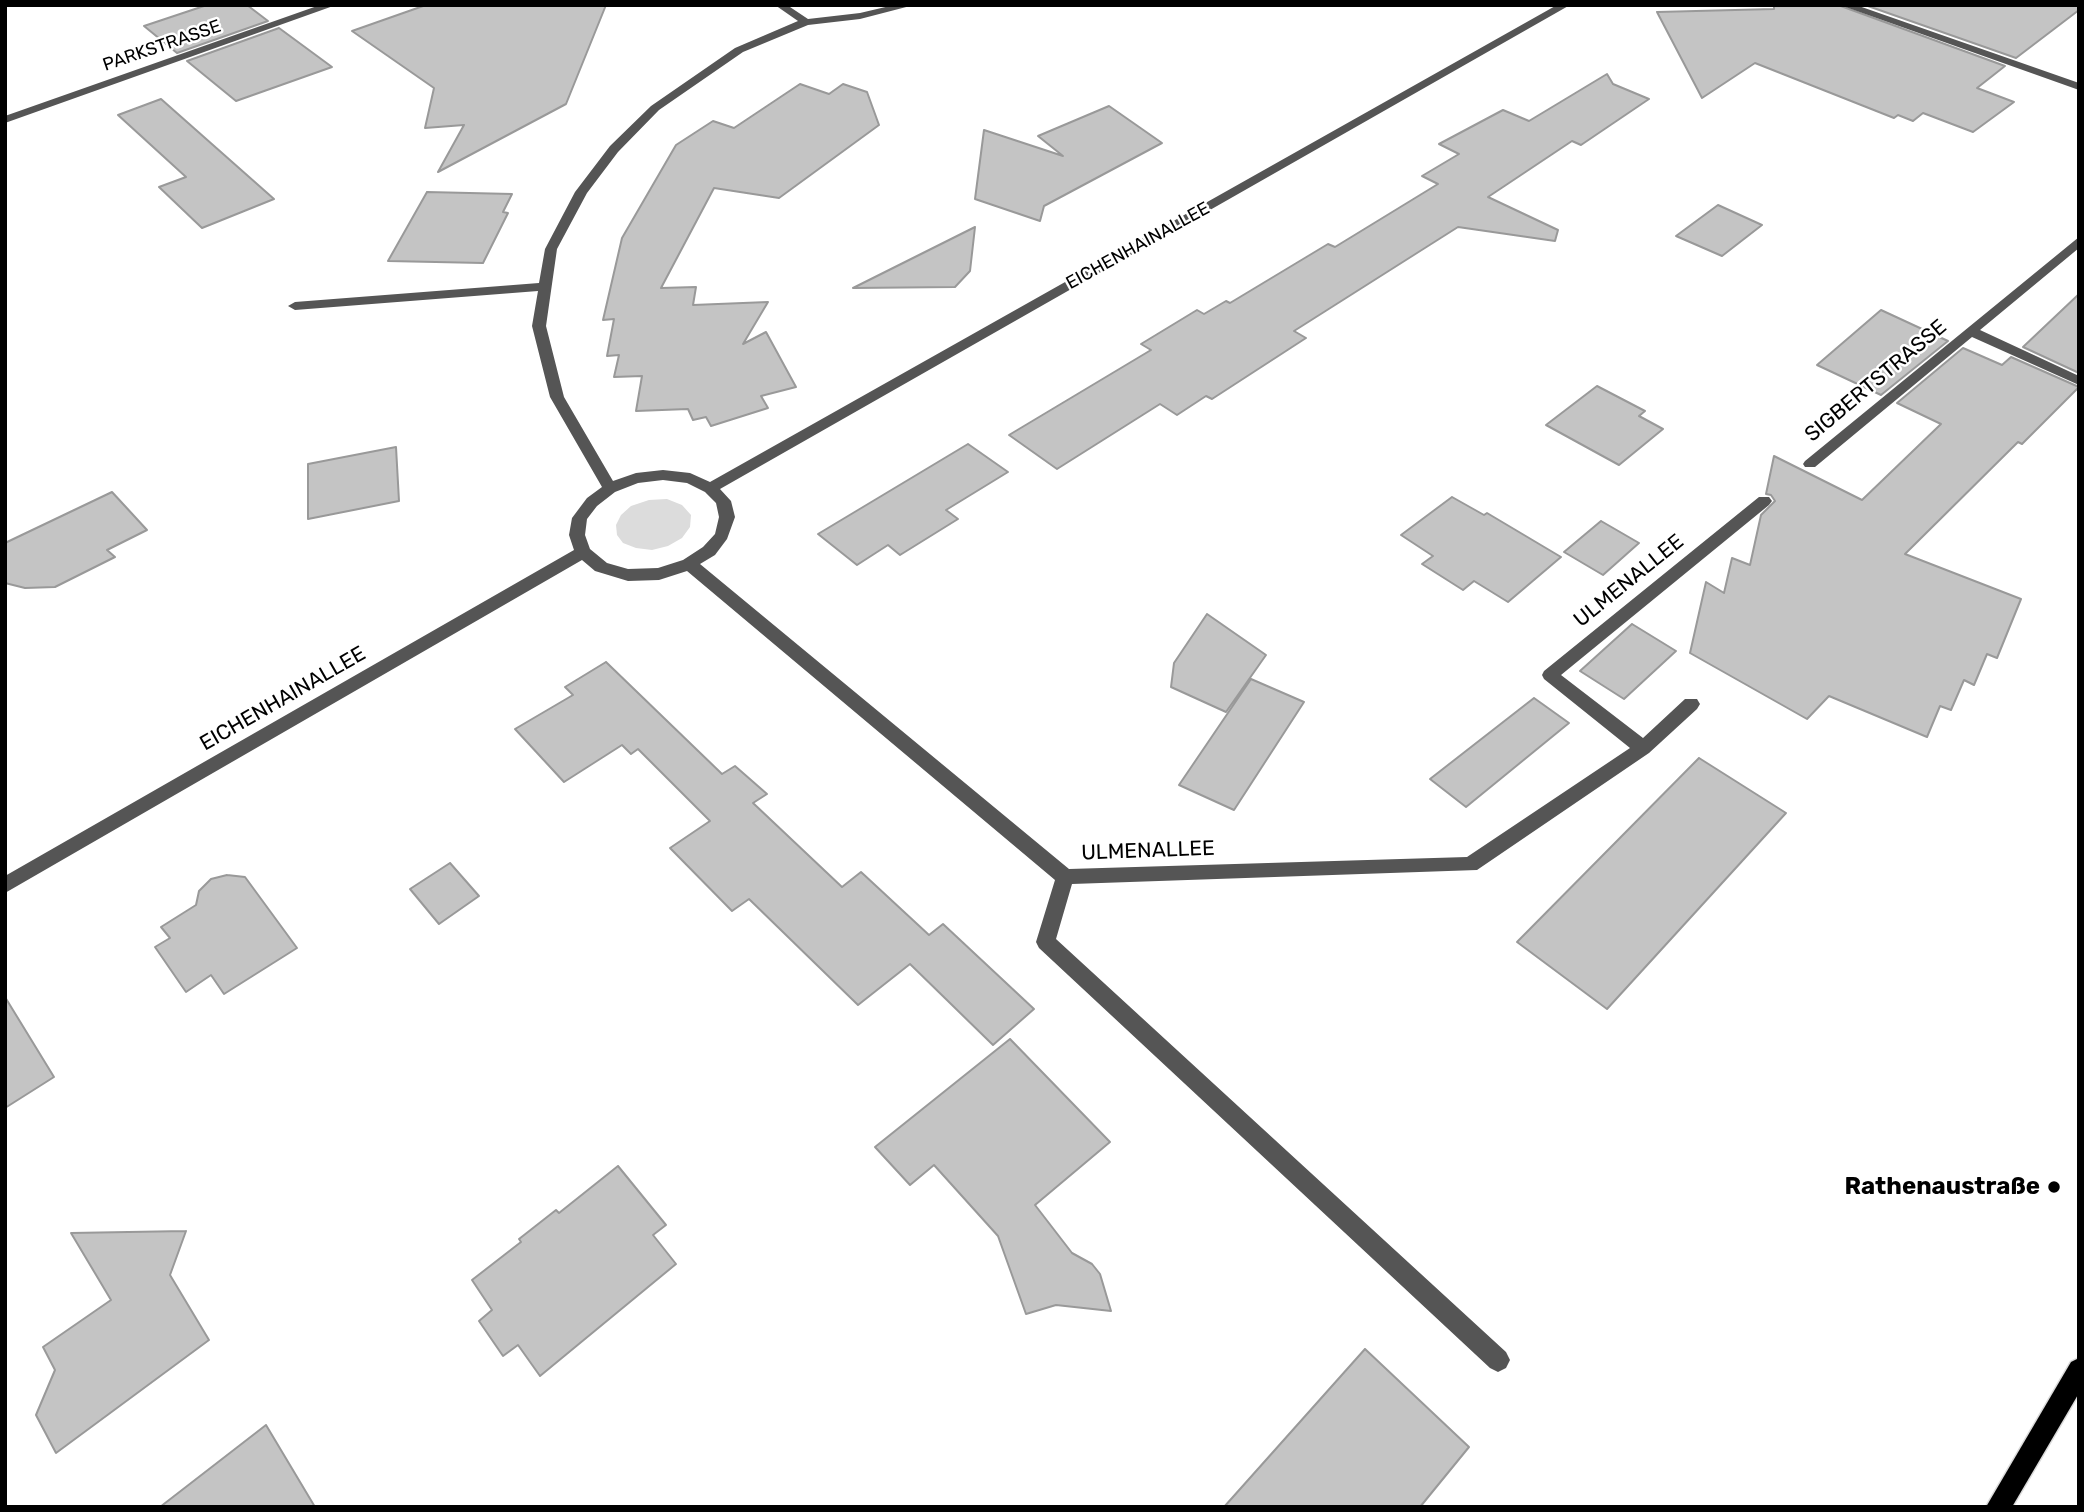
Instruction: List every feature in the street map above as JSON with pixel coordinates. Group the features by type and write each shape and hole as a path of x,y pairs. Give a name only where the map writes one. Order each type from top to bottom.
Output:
{"main road":[{"path":"1998,1507 2079,1370"}],"street":[{"name":"PARKSTRASSE","path":"5,120 331,5"},
{"path":"779,5 806,22"},
{"path":"610,488 557,397 539,326 551,249 580,192 614,149 655,108 739,50 806,22 860,16 909,5"},
{"name":"EICHENHAINALLEE","path":"710,488 1565,5"},
{"path":"1845,5 2079,87"},
{"name":"SIGBERTSTRASSE","path":"1810,464 2079,241"},
{"path":"295,306 546,286"},
{"name":"SIGBERTSTRASSE","path":"1970,331 2079,381"},
{"path":"663,475 690,478 710,488 723,501 727,517 722,535 709,551 689,564 659,574 628,575 601,567 583,552 577,535 580,518 592,502 610,488 636,478 663,475"},
{"name":"ULMENALLEE","path":"1643,748 1550,675 1764,501"},
{"name":"EICHENHAINALLEE","path":"5,885 583,552"},
{"name":"ULMENALLEE","path":"689,564 1065,877 1469,865 1643,748 1691,704"},
{"path":"1065,877 1046,942 1498,1360"}],"shaded area":[{"path":"667,499 682,505 691,515 690,527 682,538 668,546 652,550 623,543 617,535 616,525 621,515 631,506 649,500"}],"building":[{"path":"207,5 247,5 268,21 177,53 144,26"},
{"path":"426,5 606,5 566,104 438,172 464,125 425,128 434,88 352,31"},
{"path":"1774,5 1838,5 2005,66 1977,88 2014,102 1973,132 1923,113 1913,121 1898,115 1894,118 1755,63 1702,98 1657,12 1774,9"},
{"path":"1865,5 2079,5 2079,10 2016,58"},
{"path":"279,28 332,67 236,101 187,61"},
{"path":"1607,74 1613,84 1649,99 1581,145 1572,141 1488,197 1558,230 1555,241 1458,227 1294,331 1306,338 1212,399 1206,396 1177,415 1160,404 1057,469 1009,435 1151,350 1141,344 1197,310 1204,314 1226,301 1230,303 1328,244 1335,247 1438,184 1422,176 1459,154 1439,144 1503,110 1529,121"},
{"path":"800,84 829,94 843,84 867,92 879,125 779,198 714,188 661,288 696,287 693,305 768,302 743,344 766,332 796,387 761,396 768,408 711,426 706,417 693,420 688,409 636,411 642,376 614,377 619,355 607,356 614,319 603,320 622,238 676,145 713,121 734,128"},
{"path":"161,99 274,199 202,228 159,187 186,177 118,115"},
{"path":"1109,106 1162,143 1044,206 1040,221 975,199 984,130 1063,156 1038,136"},
{"path":"427,192 512,194 503,212 508,213 483,263 388,261"},
{"path":"1718,205 1762,225 1722,256 1676,236"},
{"path":"975,227 970,271 955,287 853,288"},
{"path":"2079,294 2079,373 2023,347"},
{"path":"1881,310 1948,341 1881,395 1817,365"},
{"path":"1963,348 2002,365 2011,357 2079,387 2022,444 2018,442 1905,554 2021,599 1997,658 1987,654 1974,685 1964,680 1951,710 1940,706 1927,737 1829,696 1807,719 1690,653 1706,582 1724,593 1732,558 1750,565 1761,515 1775,501 1771,495 1766,494 1774,456 1862,500 1941,424 1897,403"},
{"path":"1597,386 1645,411 1639,416 1663,429 1619,465 1546,425"},
{"path":"968,444 1008,472 946,510 958,519 900,555 888,545 857,565 818,534"},
{"path":"396,447 399,501 308,519 308,464"},
{"path":"112,492 147,530 107,550 115,557 55,587 25,588 5,583 5,543"},
{"path":"1452,497 1484,515 1487,513 1561,557 1508,602 1474,581 1463,590 1422,564 1433,556 1401,535"},
{"path":"1601,521 1639,543 1603,575 1564,552"},
{"path":"1207,614 1266,655 1226,712 1171,687 1174,663"},
{"path":"1632,624 1676,651 1624,699 1580,671"},
{"path":"606,662 722,774 735,766 767,794 753,803 842,887 861,872 929,935 943,924 1034,1009 993,1045 910,964 858,1005 749,899 732,911 670,848 710,821 638,749 631,754 622,745 564,782 515,729 573,695 565,687"},
{"path":"1251,679 1304,702 1234,810 1179,785"},
{"path":"1534,698 1569,723 1466,807 1430,779"},
{"path":"1699,758 1786,813 1607,1009 1517,942"},
{"path":"450,863 479,896 439,924 410,889"},
{"path":"227,875 245,877 297,948 224,994 211,975 186,992 155,947 170,938 161,927 196,905 199,891 211,879"},
{"path":"5,997 54,1077 5,1108"},
{"path":"1010,1039 1110,1142 1035,1205 1072,1253 1092,1264 1100,1274 1111,1311 1056,1305 1026,1314 998,1236 934,1165 910,1185 875,1147"},
{"path":"618,1166 666,1225 653,1235 676,1264 540,1376 518,1345 503,1356 479,1321 492,1310 472,1280 521,1242 519,1239 556,1210 559,1213"},
{"path":"186,1231 170,1275 209,1340 56,1453 36,1415 55,1370 43,1347 111,1300 71,1233"},
{"path":"1365,1349 1469,1447 1420,1507 1224,1507"},
{"path":"266,1425 315,1507 160,1507"}],"place":[{"name":"Rathenaustraße","path":"2054,1187"}]}
